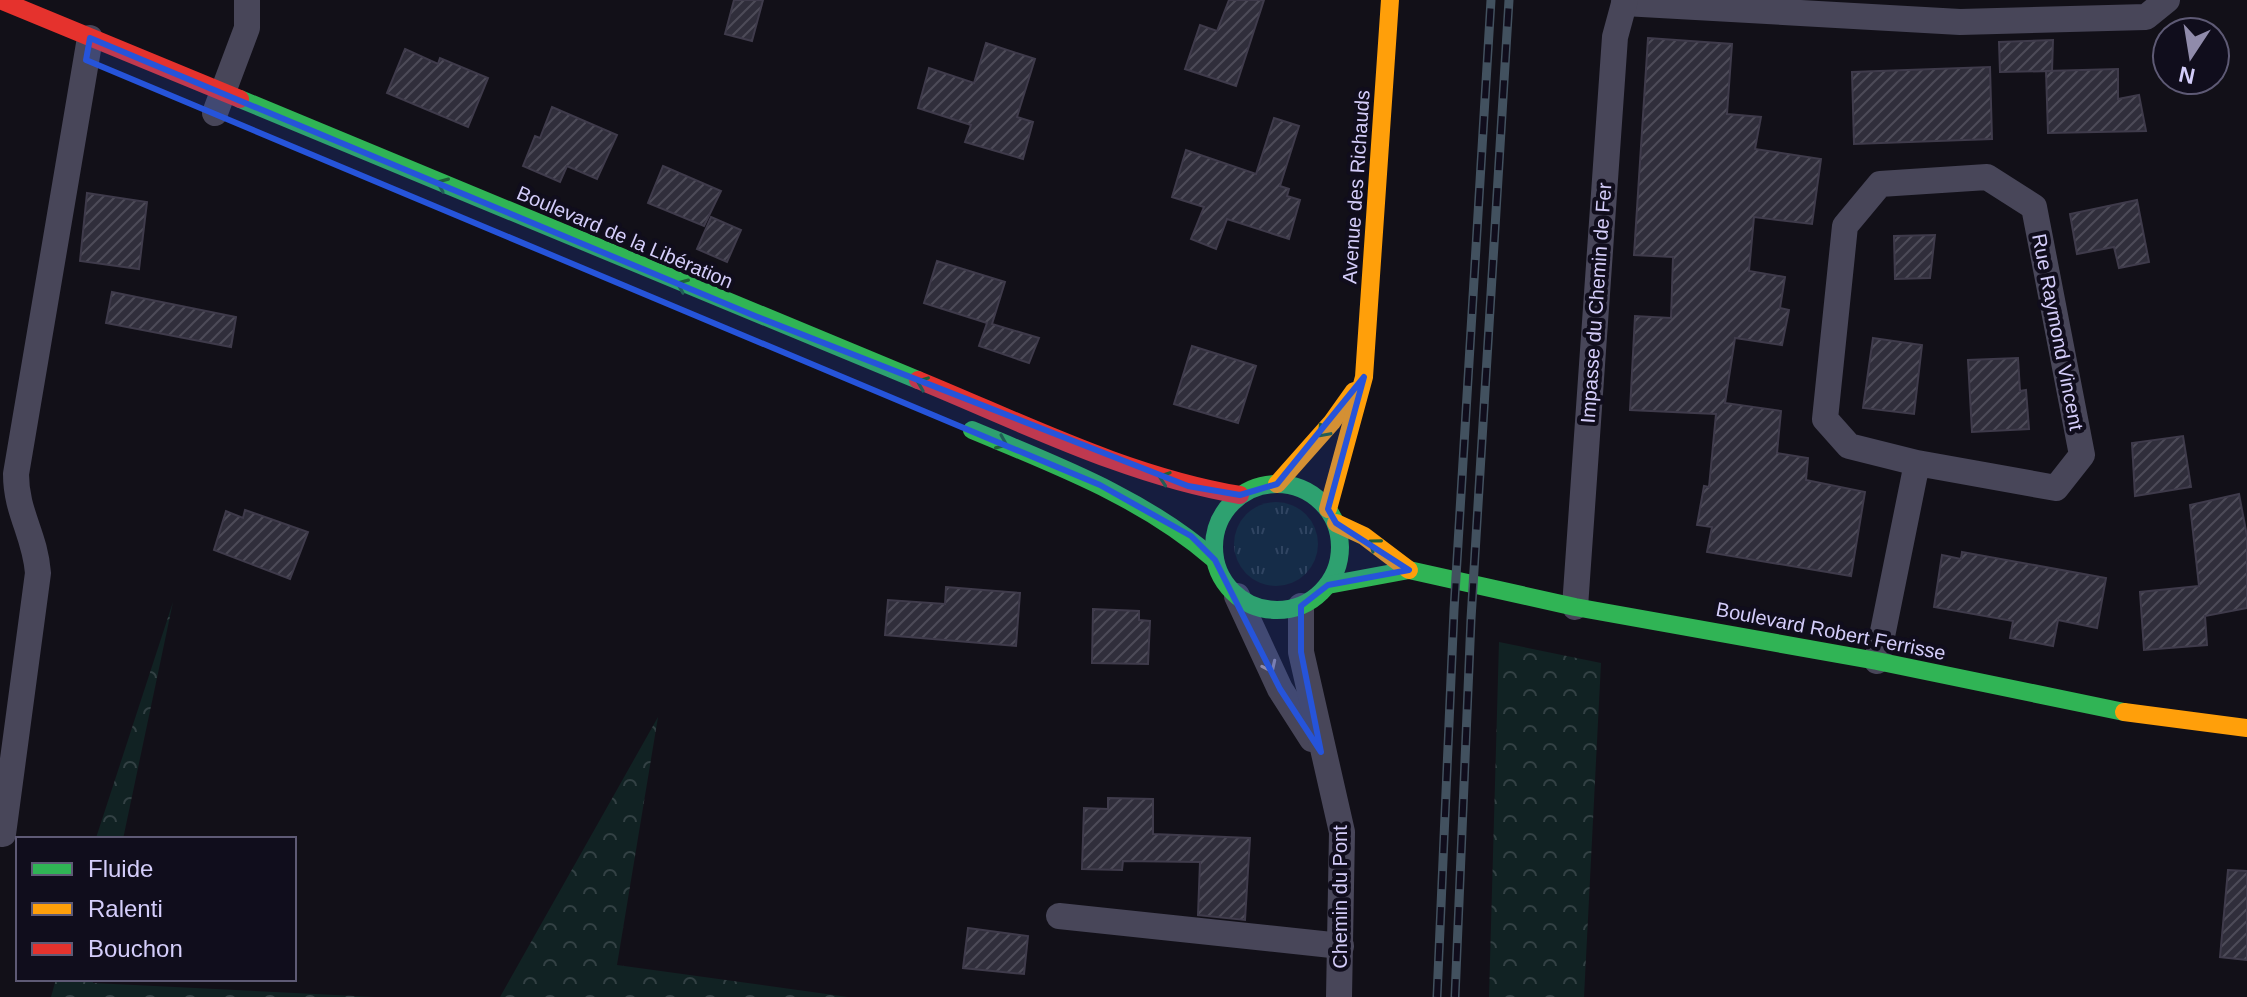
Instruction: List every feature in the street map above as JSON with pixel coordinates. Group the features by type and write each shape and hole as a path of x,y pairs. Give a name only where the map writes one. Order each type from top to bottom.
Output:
{"street":[{"name":"Boulevard de la Libération","path":"0,0 87,55 217,107 755,316 1109,459 1188,486 1240,495"},
{"path":"217,107 247,28 247,0"},
{"name":"Avenue des Richauds","path":"1332,516 1364,377 1390,0"},
{"path":"1625,2 1960,22 2073,9 2146,17 2167,0"},
{"name":"Impasse du Chemin de Fer","path":"1575,607 1615,37 1625,2"},
{"path":"3,834 38,573 36,547 16,500 16,474 87,55"},
{"name":"Rue Raymond Vincent","path":"1987,177 2034,207 2082,455 2056,488 1917,463 1849,446 1825,419 1845,226 1880,184 1987,177"},
{"path":"1277,484 1332,422 1364,377"},
{"path":"954,422 1100,485 1191,536 1215,560 1223,580 1237,596 1257,607 1279,610 1301,606 1328,585 1341,555 1332,516 1306,490 1277,484 1240,495 1218,524 1215,560"},
{"path":"1877,661 1917,463"},
{"name":"Boulevard Robert Ferrisse","path":"1332,516 1409,570"},
{"name":"Boulevard Robert Ferrisse","path":"1328,585 1368,575 1409,570 1575,607 1877,661 2155,718 2247,728"},
{"name":"Chemin du Pont","path":"1237,596 1280,689 1321,752"},
{"name":"Chemin du Pont","path":"1301,606 1301,652 1321,752 1332,783 1342,832 1339,997"},
{"path":"1059,916 1341,946"}],"highlighted area":[{"path":"90,38 755,316 1188,486 1240,495 1277,484 1364,377 1328,509 1336,523 1409,570 1328,585 1301,606 1301,652 1321,752 1280,689 1215,560 1191,536 1100,485 86,60"}],"green space":[{"path":"1276,502 1292,505 1306,514 1315,528 1318,544 1315,560 1306,574 1292,583 1276,586 1260,583 1246,574 1237,560 1234,544 1237,528 1246,514 1260,505"},
{"path":"173,602 123,837 96,837"},
{"path":"1499,642 1601,663 1584,997 1489,997"},
{"path":"658,717 617,965 848,997 500,997"},
{"path":"55,981 93,981 375,997 51,997"}],"building":[{"path":"734,0 763,0 752,41 725,34"},
{"path":"1229,0 1264,0 1236,86 1185,69 1200,25 1217,31"},
{"path":"1648,38 1732,44 1727,114 1761,117 1755,149 1821,159 1812,224 1754,217 1749,271 1785,277 1780,308 1789,310 1782,345 1735,338 1725,403 1781,411 1777,453 1808,458 1806,480 1865,492 1851,576 1707,552 1712,527 1697,525 1704,486 1709,487 1716,414 1630,410 1635,316 1671,318 1673,257 1634,255"},
{"path":"2053,40 2052,71 2000,72 1999,42"},
{"path":"986,43 1035,59 1017,117 1033,122 1023,159 965,142 971,125 918,108 929,68 974,83"},
{"path":"405,49 438,64 440,58 488,78 468,127 387,93"},
{"path":"1990,67 1992,139 1854,144 1852,72"},
{"path":"2118,69 2118,99 2139,95 2146,131 2048,133 2046,71"},
{"path":"552,107 617,135 597,179 567,166 560,182 523,166 535,136 540,138"},
{"path":"1274,118 1299,126 1280,186 1289,189 1287,196 1300,200 1289,239 1227,219 1216,249 1191,239 1204,207 1172,197 1186,150 1256,174"},
{"path":"663,166 721,191 704,226 648,203"},
{"path":"87,193 147,202 139,269 80,261"},
{"path":"2137,200 2149,262 2119,268 2114,247 2077,254 2070,214"},
{"path":"711,217 741,230 727,262 697,249"},
{"path":"1935,235 1930,278 1895,279 1894,236"},
{"path":"937,261 1005,282 992,324 1039,338 1029,363 979,346 987,323 924,303"},
{"path":"112,292 236,317 231,347 106,323"},
{"path":"1873,338 1922,345 1914,414 1863,408"},
{"path":"1192,346 1256,366 1238,423 1174,404"},
{"path":"2018,358 2020,391 2026,390 2029,429 1972,432 1968,360"},
{"path":"2183,436 2191,487 2135,496 2132,443"},
{"path":"2239,494 2247,536 2247,608 2205,616 2207,645 2144,650 2140,592 2199,586 2190,505"},
{"path":"245,510 308,532 290,579 214,550 226,511 243,518"},
{"path":"1962,552 2106,578 2097,628 2058,620 2053,646 2010,638 2013,621 1934,607 1942,555 1961,559"},
{"path":"946,587 1020,593 1016,646 885,635 888,600 945,604"},
{"path":"1093,609 1139,611 1139,620 1150,621 1148,664 1092,663"},
{"path":"1108,798 1153,799 1153,834 1250,838 1245,920 1198,915 1200,862 1123,861 1122,870 1082,869 1084,808 1108,809"},
{"path":"2228,870 2247,871 2247,960 2220,957"},
{"path":"968,928 1028,936 1024,974 963,968"}],"railway":[{"path":"1437,997 1454,610 1491,0"},
{"path":"1455,997 1471,619 1509,0"}],"traffic: fast":[{"path":"240,99 918,380"},
{"path":"972,430 1130,501 1188,538 1215,560"},
{"path":"1277,484 1301,489 1322,502 1335,523 1340,547 1335,571 1322,592 1301,605 1277,610 1253,605 1232,592 1219,571 1214,547 1219,523 1232,502 1253,489 1277,484"},
{"path":"1328,585 1409,570 1575,607 1877,661 2124,712"}],"traffic: slow":[{"path":"1328,509 1364,377 1390,0"},
{"path":"1277,484 1332,422 1354,391"},
{"path":"1336,523 1364,536 1409,570"},
{"path":"2124,712 2247,728"}],"traffic: jam":[{"path":"0,0 240,99"},
{"path":"918,380 1116,462 1240,495"}]}
